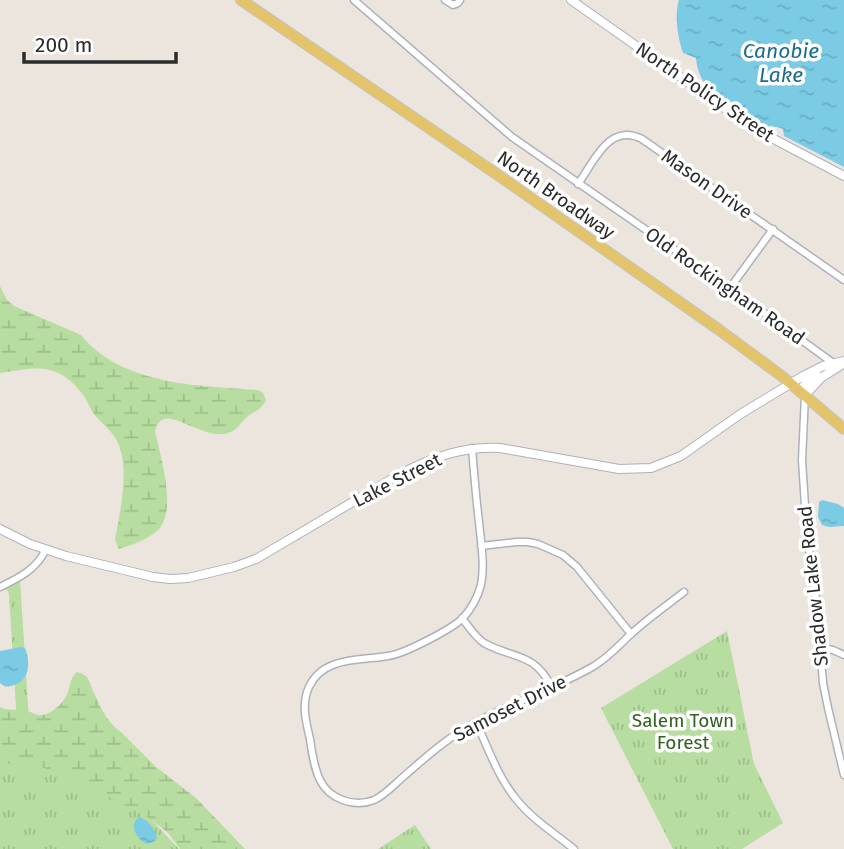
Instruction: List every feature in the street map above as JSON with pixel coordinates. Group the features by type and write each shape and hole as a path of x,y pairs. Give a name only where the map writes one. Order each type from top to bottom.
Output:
{"main road":[{"name":"North Broadway","path":"241,0 538,202 718,329 799,390 844,429"}],"street":[{"name":"Old Rockingham Road","path":"354,0 500,128 833,363"},
{"path":"362,7 368,0"},
{"path":"445,0 453,5 460,0"},
{"name":"North Policy Street","path":"571,0 753,128 844,176"},
{"name":"Mason Drive","path":"578,184 611,140 621,135 632,135 642,139 844,280"},
{"path":"730,288 773,229"},
{"path":"799,390 844,362"},
{"path":"799,390 803,376 823,366 844,362"},
{"name":"Lake Street","path":"0,529 30,544 153,577 170,579 200,576 256,559 402,473 442,455 472,448 508,449 619,469 651,468 681,456 733,419 799,390"},
{"name":"Shadow Lake Road","path":"799,390 804,511 823,683 844,775"},
{"name":"Samoset Drive","path":"472,448 482,574 477,597 462,618 411,649 336,663 320,672 307,691 306,721 315,768 325,789 334,796 355,803 373,800 444,742 476,722 606,659 631,634 684,592"},
{"path":"481,546 528,542 564,555 577,567 631,634"},
{"path":"0,587 30,570 38,563 46,549"},
{"path":"462,618 484,643 524,658 537,666 551,687"},
{"path":"821,648 844,655"},
{"path":"476,722 517,801 574,849"}],"green space":[{"path":"0,286 7,300 14,306 81,335 98,352 139,373 162,380 258,390 263,393 266,400 262,406 229,433 216,434 170,419 158,423 155,431 166,481 167,508 159,529 150,536 119,549 115,540 124,475 120,450 114,435 94,414 71,381 53,371 43,369 0,373"},
{"path":"20,580 30,736 130,797 179,849 0,849 0,738 10,734 16,708 9,594 7,590 1,589"},
{"name":"Salem Town Forest","path":"727,631 754,764 783,823 742,849 673,849 601,708"},
{"path":"77,672 87,677 109,721 156,767 196,798 245,849 180,849 168,833 149,818 90,787 41,767 0,762 0,707 38,715 47,714 64,700"},
{"path":"415,825 431,849 378,849"}],"water":[{"name":"Canobie Lake","path":"679,0 844,0 844,167 784,136 783,129 766,128 707,87 699,73 696,58 683,53 677,27"},
{"path":"822,500 844,508 844,526 822,525 818,517 819,502"},
{"path":"25,648 28,660 25,676 17,684 5,686 0,683 0,651"},
{"path":"139,817 152,827 157,837 155,841 147,844 137,836 134,824"}]}
